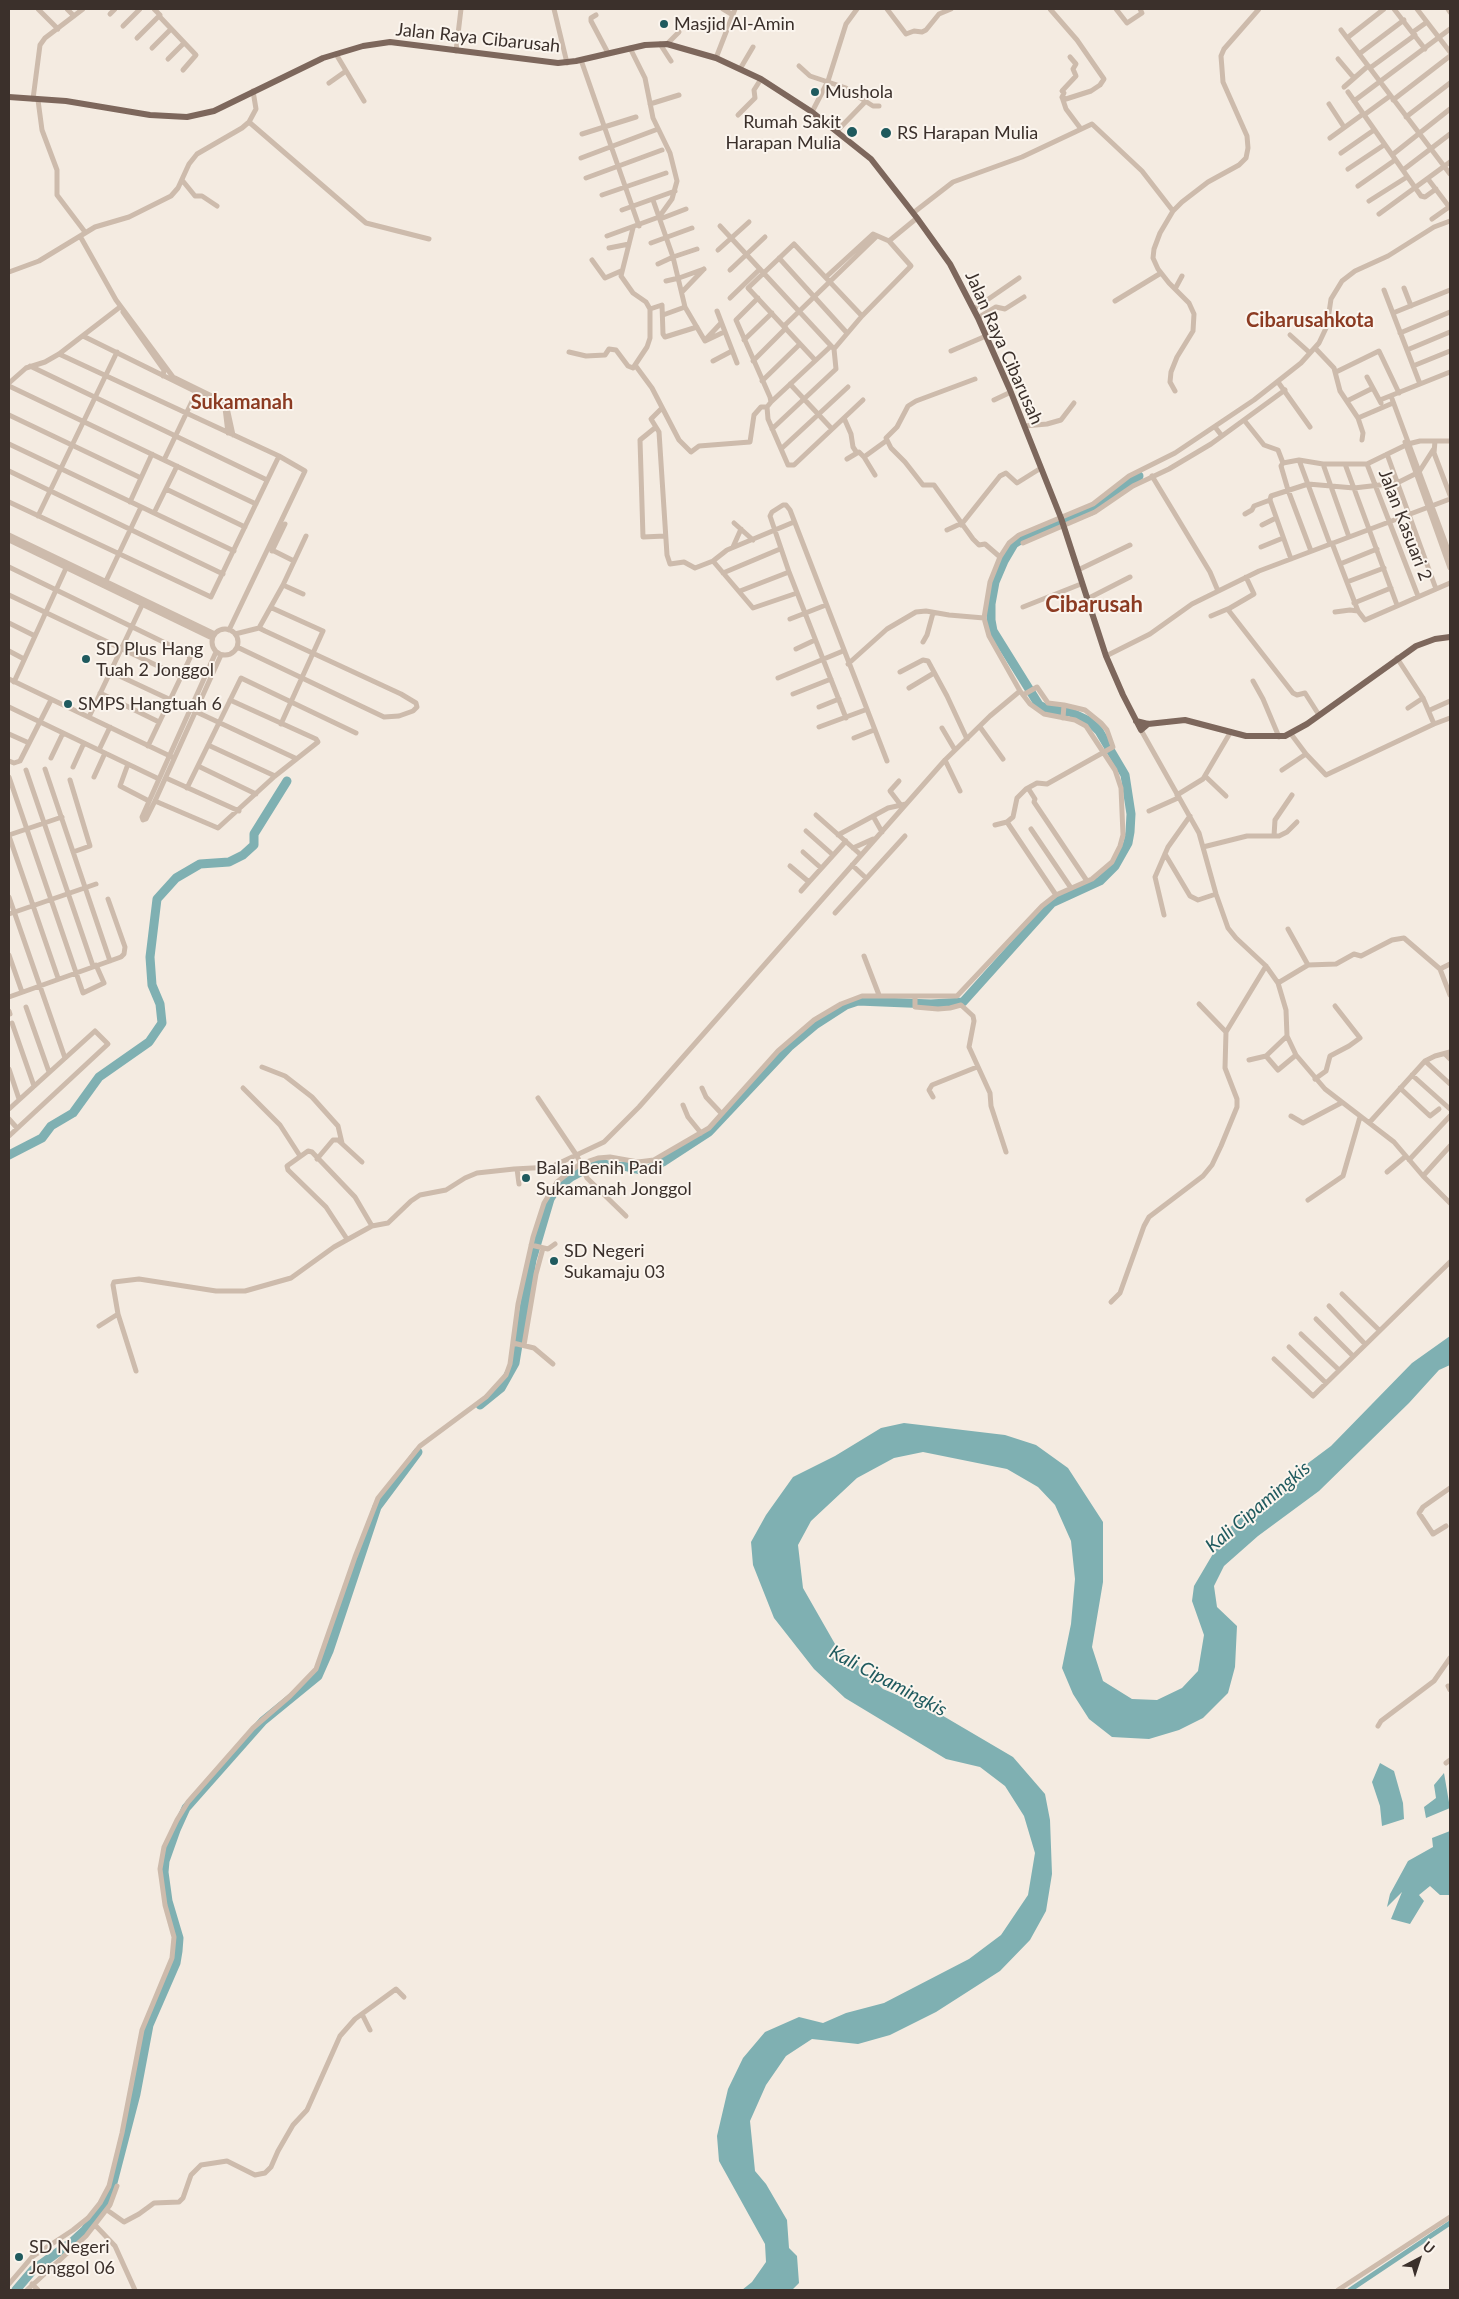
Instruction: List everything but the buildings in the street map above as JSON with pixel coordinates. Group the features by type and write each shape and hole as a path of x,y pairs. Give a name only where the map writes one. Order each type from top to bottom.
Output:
{"main road":[{"name":"Jalan Raya Cibarusah","path":"9,97 66,101 150,115 179,117 214,111 253,91 336,54 371,44 390,42 567,63 630,48 663,44 716,58 761,79 812,112 877,165 950,264 974,309 1011,392 1062,522 1106,656 1141,730"},
{"path":"1136,720 1148,724 1185,720 1257,737 1279,737 1291,734 1397,658 1427,642 1450,637"},
{"path":"1141,730 1148,724"}],"street":[{"path":"38,9 58,29"},
{"path":"67,9 74,16"},
{"path":"83,9 45,38 40,45 35,100 42,130 58,170 57,195 83,234 125,317 164,370 163,376"},
{"path":"110,14 115,9"},
{"path":"123,26 140,9"},
{"path":"154,9 196,56 183,70"},
{"path":"456,50 461,9"},
{"path":"554,9 567,63"},
{"path":"723,9 733,15"},
{"path":"716,58 735,9"},
{"path":"812,112 828,81 846,24 857,9"},
{"path":"887,9 906,34 926,30 939,14 951,9"},
{"path":"1050,9 1077,40 1104,80 1100,86 1091,91 1066,99 1062,97"},
{"path":"1116,9 1126,23 1142,13 1139,9"},
{"path":"1175,391 1170,382 1171,372 1177,357 1191,336 1195,319 1189,302 1177,286 1161,273 1154,262 1154,249 1160,233 1173,211 1202,187 1239,165 1246,158 1248,148 1247,136 1224,82 1221,56 1224,49 1259,9"},
{"path":"1346,38 1384,9"},
{"path":"1394,9 1425,49"},
{"path":"1330,138 1344,127 1392,98 1450,54 1417,9"},
{"path":"137,38 160,15"},
{"path":"596,15 590,21 608,53"},
{"path":"1359,54 1404,20"},
{"path":"1344,87 1427,22"},
{"path":"152,48 172,29"},
{"path":"1354,101 1450,29"},
{"path":"1340,30 1450,174"},
{"path":"670,61 663,44 679,32"},
{"path":"168,60 184,43"},
{"path":"740,68 753,47"},
{"path":"630,48 645,78 658,130 670,153 676,176 676,190 660,218"},
{"path":"336,54 364,101"},
{"path":"1070,57 1076,64 1073,69 1076,76 1062,91 1064,93 1062,97 1066,109 1081,128"},
{"path":"1338,59 1354,78"},
{"path":"569,352 586,356 605,355 609,349 616,350 628,366 633,368 647,347 650,338 650,309 646,302 633,293 623,281 621,271 636,227 632,206 581,60"},
{"path":"799,66 810,76 846,88"},
{"path":"329,82 346,71"},
{"path":"738,115 755,98 754,90 761,79"},
{"path":"1406,117 1450,83"},
{"path":"9,272 39,261 95,227 129,217 167,199 175,192 188,164 197,154 249,122 256,108 253,91"},
{"path":"851,92 865,102 873,106 879,106"},
{"path":"1348,92 1384,145 1424,197 1436,189"},
{"path":"650,104 679,95"},
{"path":"837,131 865,102"},
{"path":"1329,104 1344,127"},
{"path":"1358,186 1450,109"},
{"path":"582,134 636,116"},
{"path":"249,122 366,223 429,239"},
{"path":"889,241 915,215 954,182 1022,157 1093,124 1142,171 1173,211"},
{"path":"581,158 658,130"},
{"path":"1341,153 1374,130"},
{"path":"1403,170 1450,134"},
{"path":"1348,170 1384,145"},
{"path":"586,178 662,150"},
{"path":"1379,214 1450,162"},
{"path":"602,195 666,173"},
{"path":"1369,201 1408,177"},
{"path":"1428,179 1450,207 1432,219"},
{"path":"182,180 195,196 202,196 217,206"},
{"path":"622,210 676,190"},
{"path":"653,200 679,278 685,307 705,340"},
{"path":"607,236 686,209"},
{"path":"519,1344 518,1304 532,1245 546,1199 557,1182 602,1157 648,1162 675,1149 701,1133 709,1128 770,1058 814,1020 854,998 880,995 915,998 957,996 1034,914 1056,896 1100,874 1112,862 1123,835 1122,788 1108,751 1086,726 1063,717 1039,712 995,649 984,618 990,582 1000,556 1015,537 1062,522 1095,508 1133,486 1152,473 1165,460 1216,428 1279,382 1315,349 1324,333 1331,299 1342,281 1355,271 1388,256 1434,227 1450,221"},
{"path":"718,250 749,222"},
{"path":"720,226 832,348 836,369 772,429"},
{"path":"651,243 692,228"},
{"path":"635,365 652,388 679,440 692,452 698,446 750,442 754,415 761,407 769,404 815,360 832,348 912,266 889,241 873,234 827,279 753,361"},
{"path":"730,270 764,237"},
{"path":"609,248 629,244"},
{"path":"730,298 795,244 862,316"},
{"path":"658,264 697,250"},
{"path":"779,258 848,333"},
{"path":"592,260 606,278 621,271"},
{"path":"666,281 704,269 682,292"},
{"path":"762,271 749,287 815,360"},
{"path":"1115,301 1161,273"},
{"path":"1177,286 1182,276"},
{"path":"974,309 1019,278"},
{"path":"1404,288 1411,306"},
{"path":"1384,290 1420,384"},
{"path":"1393,314 1450,290"},
{"path":"978,318 996,307 1005,309 1024,297"},
{"path":"758,298 736,319 762,381 769,404 772,429 787,464 792,466 863,400"},
{"path":"650,309 662,305 663,334 665,337 697,327"},
{"path":"120,307 59,354 45,362 30,366 20,372 9,384 83,422 256,504"},
{"path":"120,307 173,377 226,403 231,434"},
{"path":"663,315 685,307"},
{"path":"717,311 720,323 737,363"},
{"path":"1400,333 1450,312"},
{"path":"744,340 772,313"},
{"path":"705,340 720,323"},
{"path":"705,340 724,332"},
{"path":"1407,350 1450,332"},
{"path":"1290,335 1310,353"},
{"path":"83,336 223,406 231,434"},
{"path":"950,351 986,336"},
{"path":"762,381 800,344"},
{"path":"1315,349 1336,372 1340,391 1358,418 1363,433 1362,440"},
{"path":"713,361 732,351"},
{"path":"1336,372 1379,351 1399,393"},
{"path":"1413,366 1450,351"},
{"path":"38,516 117,352"},
{"path":"59,354 302,468 305,474 230,630"},
{"path":"30,366 267,480"},
{"path":"1380,400 1450,372"},
{"path":"1367,378 1380,400 1382,408"},
{"path":"864,457 886,441 886,436 897,427 910,404 975,379"},
{"path":"1279,382 1310,427"},
{"path":"790,384 832,429"},
{"path":"781,449 848,387"},
{"path":"1347,401 1373,388"},
{"path":"1023,543 1062,522 1095,508 1129,476 1152,473 1169,468 1244,420 1284,389"},
{"path":"994,400 1011,392"},
{"path":"164,460 196,393"},
{"path":"1391,396 1417,473 1450,555"},
{"path":"1024,426 1061,420 1074,402"},
{"path":"1358,418 1393,403"},
{"path":"662,408 651,419 659,432 665,536 667,560 670,564 684,562 694,568 713,561 734,547 794,522"},
{"path":"9,415 141,478"},
{"path":"844,418 857,453"},
{"path":"1244,420 1264,445 1278,450 1283,463 1281,466 1288,490 1311,551"},
{"path":"656,427 640,440 643,537 665,536"},
{"path":"1216,428 1221,435"},
{"path":"886,441 922,485 934,485 961,524 979,544 985,544 1000,556"},
{"path":"1245,514 1254,506 1270,500 1271,496 1308,484 1354,488 1397,483 1417,473 1433,450 1435,441"},
{"path":"1283,463 1300,460 1323,464 1367,464 1406,443 1450,441"},
{"path":"9,444 234,551"},
{"path":"1433,450 1450,495"},
{"path":"848,458 859,452 876,475"},
{"path":"130,502 152,454"},
{"path":"1387,454 1436,589"},
{"path":"9,502 207,596 213,595 279,456"},
{"path":"1165,460 1169,468"},
{"path":"1300,460 1354,603 1362,618 1370,620 1397,605 1450,583"},
{"path":"1323,464 1349,536"},
{"path":"1345,464 1397,605"},
{"name":"Jalan Kasuari 2","path":"1367,464 1418,596"},
{"path":"154,513 177,466"},
{"path":"947,530 961,524 1000,476 1006,473 1018,483 1040,468"},
{"path":"9,471 223,574"},
{"path":"1152,473 1210,572 1218,590"},
{"path":"166,489 245,527"},
{"path":"1106,656 1150,634 1192,604 1246,577 1349,536 1450,499"},
{"path":"1270,500 1291,559"},
{"path":"846,718 780,549 770,514 783,505 788,506 887,761"},
{"path":"1430,506 1450,568"},
{"path":"105,584 141,507"},
{"path":"1262,525 1276,518"},
{"path":"734,523 752,540"},
{"path":"270,550 285,524"},
{"path":"734,547 741,529"},
{"path":"9,535 67,566"},
{"path":"259,628 272,608 306,536"},
{"path":"1261,547 1283,538"},
{"path":"9,540 214,636"},
{"path":"1078,570 1130,545"},
{"path":"723,573 780,549"},
{"path":"1340,564 1377,549"},
{"path":"270,550 294,561"},
{"path":"713,561 755,608 797,592"},
{"path":"67,566 24,659 11,681 172,757"},
{"path":"9,567 188,654 190,658 148,746"},
{"path":"1347,582 1384,568"},
{"path":"740,591 788,572"},
{"path":"1087,599 1130,577"},
{"path":"1211,616 1230,608 1254,594 1246,577"},
{"path":"1023,607 1081,584"},
{"path":"283,585 303,594"},
{"path":"1354,603 1391,588"},
{"path":"9,595 180,678"},
{"path":"89,718 144,602"},
{"path":"790,619 826,605"},
{"path":"272,608 324,631 315,654 280,724"},
{"path":"1230,608 1229,612 1293,692 1297,695 1306,693 1319,715"},
{"path":"1335,612 1358,611"},
{"path":"848,664 878,636 897,622 916,612 984,618"},
{"path":"923,642 928,635 933,612"},
{"path":"9,623 35,636"},
{"path":"235,634 259,628 412,700 417,704 417,707 413,711 399,716 384,717 238,647"},
{"path":"221,630 230,630 238,640 238,647 231,654 219,654 212,646 214,636 221,630"},
{"path":"796,649 815,640"},
{"path":"9,651 24,659"},
{"path":"778,678 843,651"},
{"path":"172,757 166,778 146,819 143,820 142,817 159,779 194,712 219,654"},
{"path":"1397,658 1430,710 1434,724"},
{"path":"900,672 925,660 948,696 967,739"},
{"path":"111,672 296,758"},
{"path":"909,688 934,673"},
{"path":"187,788 239,679 243,677 356,733"},
{"path":"793,694 831,680"},
{"path":"1252,681 1263,699 1279,737"},
{"path":"136,1371 118,1314 114,1282 139,1279 197,1288 245,1291 291,1278 347,1239 372,1226 388,1223 410,1201 424,1193 446,1190 459,1180 477,1173 551,1167 599,1145 612,1136 945,760 980,727 1024,693 1037,687 1048,703 1085,710 1101,723 1109,733 1114,745 1108,751 1047,784 1041,782 1028,788 1017,798 1013,817 1007,822 995,825"},
{"path":"100,693 159,722"},
{"path":"1408,708 1423,698"},
{"path":"819,707 838,699"},
{"path":"9,761 14,764 19,762 41,723 51,700"},
{"path":"155,800 216,828 221,827 296,758 318,741 230,700"},
{"path":"1430,710 1450,700"},
{"path":"1063,717 1064,706"},
{"path":"9,708 159,779"},
{"path":"819,727 866,710"},
{"path":"1291,734 1306,754 1326,775 1450,718"},
{"path":"99,750 110,727"},
{"path":"980,727 1003,760"},
{"path":"942,728 955,750"},
{"path":"854,738 874,730"},
{"path":"1141,730 1177,797 1199,833 1216,894 1228,928 1266,966 1278,983 1286,1010 1287,1036 1296,1055 1314,1079 1341,1103 1394,1142 1450,1204"},
{"path":"1149,811 1177,797 1197,784 1205,776 1230,732"},
{"path":"51,758 63,733"},
{"path":"9,734 30,743"},
{"path":"73,767 84,743"},
{"path":"208,745 276,776"},
{"path":"94,777 105,753"},
{"path":"1282,770 1306,754"},
{"path":"945,760 960,791"},
{"path":"128,764 120,786 149,801"},
{"path":"198,766 256,794"},
{"path":"45,768 110,960"},
{"path":"9,778 75,972 84,992 104,983 94,966 26,770"},
{"path":"1205,776 1226,796"},
{"path":"166,778 239,811"},
{"path":"70,780 90,846 74,852"},
{"path":"899,781 890,791 900,804"},
{"path":"1028,788 1035,799 1034,802 1087,881"},
{"path":"1274,836 1275,820 1292,795"},
{"path":"838,834 900,804 907,804"},
{"path":"816,815 861,855"},
{"path":"873,816 882,832"},
{"path":"1164,915 1155,882 1157,871 1174,838 1190,816"},
{"path":"58,978 9,836 62,817"},
{"path":"1007,822 1056,896"},
{"path":"1203,847 1247,836 1284,835 1297,822"},
{"path":"1031,830 1071,888"},
{"path":"806,831 833,855"},
{"path":"835,913 906,836"},
{"path":"853,848 876,838"},
{"path":"801,891 846,841"},
{"path":"803,852 821,868"},
{"path":"1165,854 1190,896 1198,900 1216,894"},
{"path":"852,865 866,878"},
{"path":"790,866 809,882"},
{"path":"11,913 96,884"},
{"path":"9,897 11,913 40,986 65,1058"},
{"path":"9,997 121,957 126,950 108,899"},
{"path":"1288,929 1308,965"},
{"path":"1278,983 1308,965 1336,964 1354,954 1361,956 1398,938 1404,938 1440,969 1450,995"},
{"path":"9,955 22,992"},
{"path":"864,956 880,995"},
{"path":"1440,969 1450,964"},
{"path":"1111,1302 1120,1293 1142,1231 1150,1217 1208,1170 1235,1113 1236,1099 1225,1068 1224,1040 1226,1032 1266,966"},
{"path":"915,998 915,1007 938,1009 964,1005 974,1018 969,1047 990,1093 991,1106 1006,1152"},
{"path":"1199,1004 1226,1032"},
{"path":"1314,1079 1326,1071 1330,1056 1360,1038 1336,1006"},
{"path":"26,1007 49,1072"},
{"path":"12,1024 34,1086"},
{"path":"9,1108 95,1031 108,1044 9,1136"},
{"path":"1249,1060 1266,1056 1287,1036"},
{"path":"1369,1123 1425,1062 1435,1056 1447,1053 1450,1059"},
{"path":"1266,1056 1278,1070 1296,1055"},
{"path":"1425,1062 1450,1084"},
{"path":"262,1067 285,1076 312,1097 338,1126 342,1143"},
{"path":"933,1097 929,1090 932,1085 977,1068"},
{"path":"9,1069 19,1099"},
{"path":"1412,1075 1450,1109"},
{"path":"243,1088 280,1125 300,1156"},
{"path":"702,1088 706,1097 722,1113"},
{"path":"1400,1088 1430,1116 1439,1109"},
{"path":"538,1098 577,1156 590,1181 626,1216"},
{"path":"1291,1116 1303,1123 1341,1103"},
{"path":"682,1105 701,1133"},
{"path":"1388,1172 1408,1158 1450,1116"},
{"path":"1308,1200 1343,1176 1360,1117"},
{"path":"9,1119 17,1128"},
{"path":"317,1159 333,1140 338,1140 362,1162"},
{"path":"347,1239 326,1207 287,1169 287,1166 310,1150 355,1198 372,1226"},
{"path":"1423,1176 1449,1150"},
{"path":"516,1169 519,1184"},
{"path":"532,1245 551,1248 555,1244"},
{"path":"9,2284 32,2257 88,2218 100,2202 108,2186 122,2133 142,2030 172,1958 174,1937 162,1892 160,1869 164,1847 177,1820 188,1802 253,1728 290,1696 316,1669 355,1557 378,1498 420,1446 486,1397 501,1382 519,1344 542,1248"},
{"path":"1274,1359 1312,1396 1450,1262"},
{"path":"1342,1294 1379,1330"},
{"path":"1329,1306 1365,1344"},
{"path":"99,1326 118,1314"},
{"path":"1316,1319 1353,1356"},
{"path":"1301,1334 1339,1370"},
{"path":"519,1344 541,1352 553,1364"},
{"path":"1289,1347 1326,1382"},
{"path":"1446,1526 1433,1534 1419,1513 1423,1507 1450,1488"},
{"path":"1378,1726 1434,1681 1450,1658"},
{"path":"107,2210 124,2222 154,2203 179,2202 190,2175 200,2165 227,2161 255,2175 265,2173 271,2168 278,2150 293,2125 308,2108 340,2036 362,2014 396,1989 404,1997"},
{"path":"362,2014 370,2030"},
{"path":"27,2290 78,2245 96,2226 107,2210 118,2186"},
{"path":"1338,2290 1450,2217"},
{"path":"96,2226 115,2246 135,2290"},
{"path":"32,2284 38,2290"}],"water":[{"name":"Kali Cipamingkis","path":"1450,1336 1450,1365 1439,1370 1409,1403 1319,1491 1258,1536 1224,1566 1214,1586 1217,1607 1237,1626 1235,1667 1228,1693 1203,1718 1179,1730 1149,1739 1112,1737 1089,1719 1073,1694 1062,1668 1071,1624 1075,1579 1071,1541 1055,1505 1038,1487 1007,1469 923,1452 894,1458 857,1478 811,1521 798,1545 803,1588 835,1644 883,1689 933,1710 1013,1757 1045,1794 1050,1820 1052,1874 1046,1911 1030,1940 1000,1971 936,2012 890,2035 858,2044 812,2039 786,2056 766,2085 750,2121 755,2171 766,2184 787,2220 789,2248 797,2256 799,2283 792,2290 742,2290 752,2282 766,2262 765,2244 719,2161 717,2136 728,2089 743,2058 765,2032 799,2017 823,2023 846,2013 884,2003 969,1959 1001,1935 1028,1895 1035,1853 1024,1816 1005,1786 980,1767 946,1759 845,1698 814,1669 774,1618 753,1565 751,1542 766,1515 793,1477 835,1456 881,1428 904,1423 1005,1435 1036,1445 1068,1468 1103,1522 1103,1582 1092,1647 1103,1681 1132,1699 1157,1700 1182,1688 1198,1671 1204,1635 1192,1601 1194,1586 1227,1530 1272,1490 1331,1446 1412,1363"},
{"path":"1380,1763 1394,1771 1403,1803 1404,1819 1382,1826 1380,1806 1372,1782"},
{"path":"1444,1773 1450,1808 1426,1818 1424,1807 1436,1798 1434,1785"},
{"path":"1450,1831 1450,1895 1440,1895 1430,1886 1419,1895 1424,1901 1410,1924 1391,1919 1402,1892 1387,1907 1390,1894 1408,1861 1433,1847 1432,1838"}],"waterway":[{"path":"480,1405 501,1388 515,1363 532,1260 550,1199 556,1189 571,1177 599,1162 613,1167 624,1166 641,1170 663,1162 709,1132 790,1046 815,1025 846,1005 858,1001 931,1004 963,1002 1052,903 1100,881 1115,866 1128,843 1130,832 1131,814 1125,775 1099,731 1089,721 1070,712 1047,709 1039,705 993,631 991,604 995,582 1014,544 1030,534 1091,511 1139,476"},
{"path":"9,1155 42,1138 51,1126 73,1113 99,1077 149,1042 162,1023 160,1004 152,985 150,957 157,899 176,878 200,864 229,862 243,855 254,845 254,834 287,781"},
{"path":"16,2290 33,2270 72,2242 85,2230 110,2194 136,2094 149,2025 176,1963 179,1938 168,1901 164,1872 165,1861 186,1808 263,1721 318,1676 329,1651 377,1507 418,1452"},
{"path":"1350,2290 1450,2223"}],"place":[{"name":"Masjid Al-Amin","path":"664,24"},
{"name":"Mushola","path":"815,92"},
{"name":"Rumah Sakit Harapan Mulia","path":"852,132"},
{"name":"RS Harapan Mulia","path":"886,133"},
{"name":"SD Plus Hang Tuah 2 Jonggol","path":"86,659"},
{"name":"SMPS Hangtuah 6","path":"68,704"},
{"name":"Balai Benih Padi Sukamanah Jonggol","path":"526,1178"},
{"name":"SD Negeri Sukamaju 03","path":"554,1261"},
{"name":"SD Negeri Jonggol 06","path":"19,2257"}],"district":[{"name":"Cibarusahkota","path":"1310,321"},
{"name":"Sukamanah","path":"242,403"},
{"name":"Cibarusah","path":"1094,605"}]}
